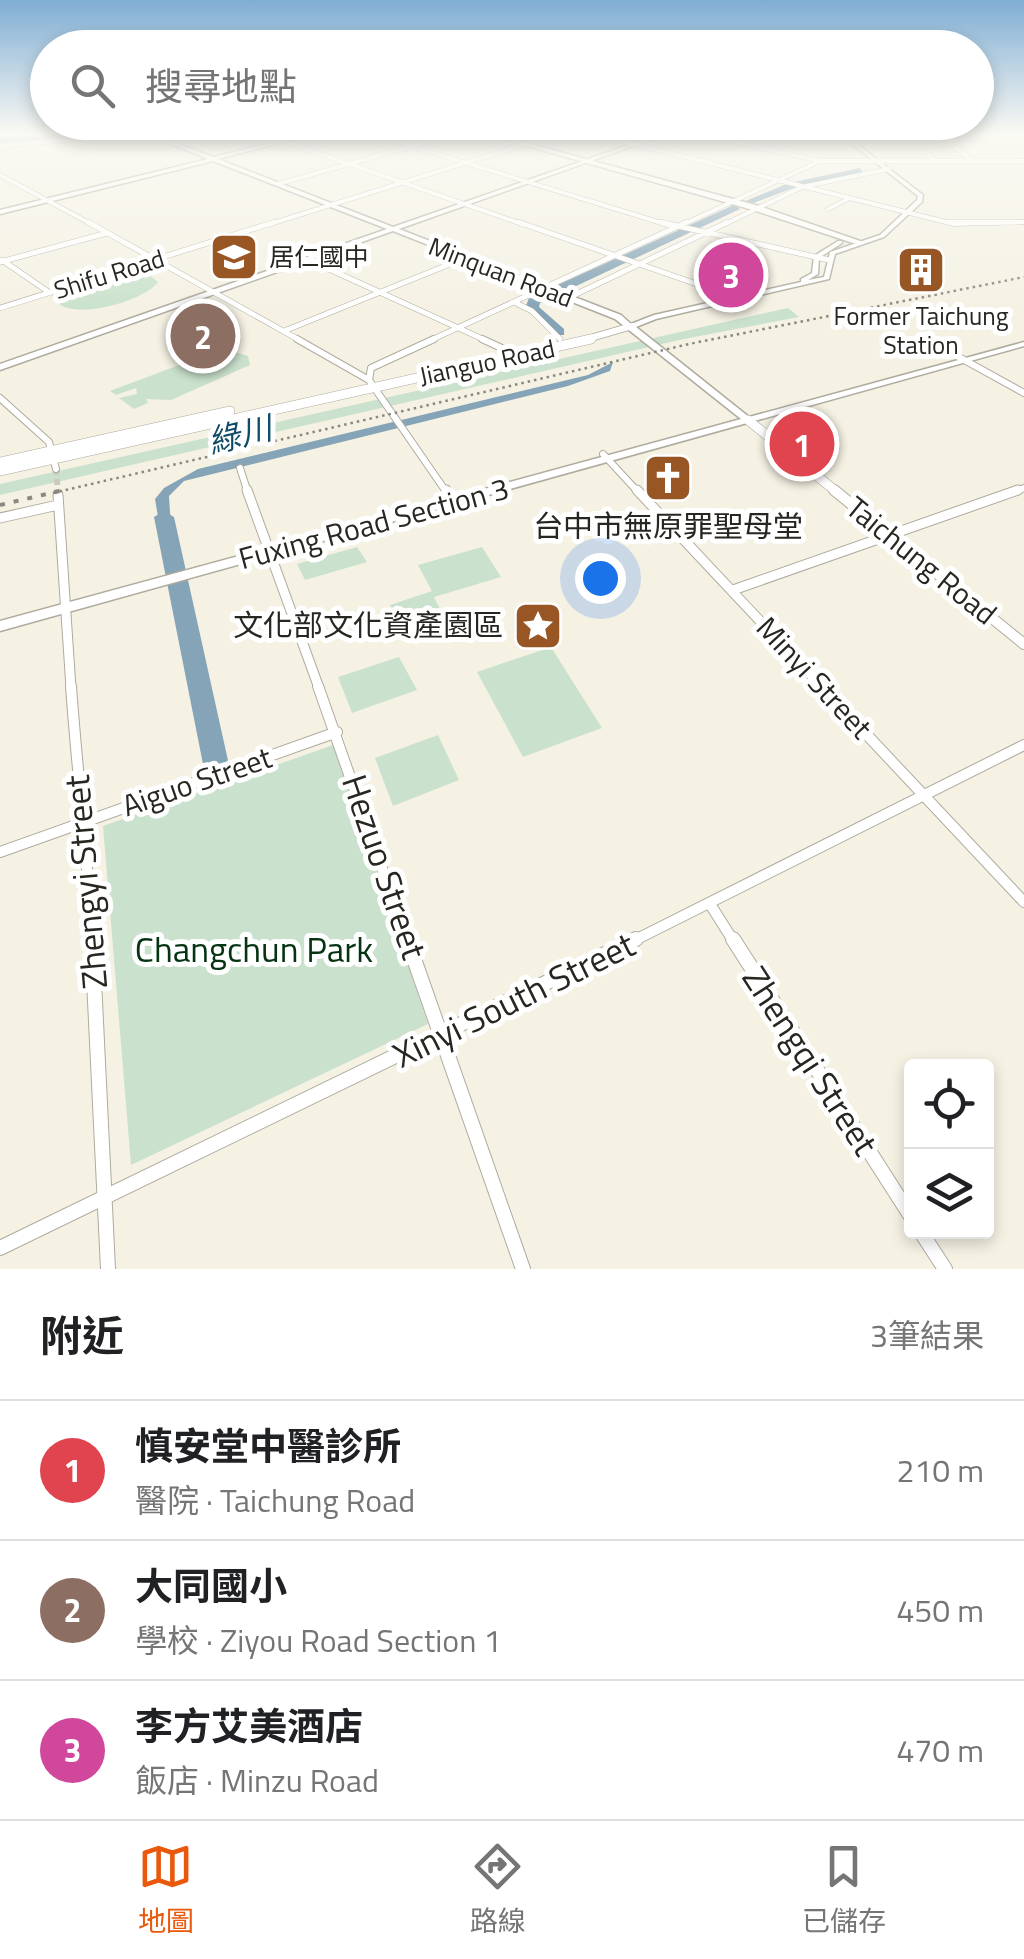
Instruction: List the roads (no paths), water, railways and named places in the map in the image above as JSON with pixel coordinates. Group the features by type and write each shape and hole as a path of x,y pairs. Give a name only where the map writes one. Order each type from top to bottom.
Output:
{"main road":[{"path":"0,212 77,192"},
{"name":"Minquan Road","path":"299,192 628,324"},
{"path":"0,368 502,192"},
{"path":"699,192 859,242"},
{"name":"Jianguo Road","path":"737,297 820,282 830,275 829,260 836,251 882,236 914,192"},
{"name":"Jianguo Road","path":"628,324 811,277 817,271 816,256 828,246 872,236 902,212"},
{"name":"Taichung Road","path":"628,324 744,418"},
{"name":"Fuxing Road Section 3","path":"0,626 64,605 1024,341"},
{"name":"Fuxing Road Section 3","path":"0,618 64,605"}],"street":[{"path":"31,192 284,330 372,383 452,500"},
{"name":"Shifu Road","path":"0,308 372,192"},
{"path":"434,192 737,297"},
{"path":"563,192 696,233 829,260"},
{"path":"556,293 618,256 755,192"},
{"path":"372,383 370,368 457,328 514,302 556,293 639,262 788,192"},
{"path":"826,192 954,224 1024,222"},
{"path":"828,209 849,198"},
{"path":"1,261 107,233"},
{"path":"284,330 466,258"},
{"path":"309,260 506,350"},
{"path":"1,261 50,292"},
{"path":"514,302 532,311 560,339"},
{"name":"Jianguo Road","path":"0,471 628,324"},
{"name":"Jianguo Road","path":"372,383 613,334 628,324"},
{"path":"962,358 1024,392"},
{"path":"0,398 55,459"},
{"name":"Taichung Road","path":"744,418 1024,644"},
{"name":"Minyi Street","path":"605,457 1024,902"},
{"name":"Jianguo Road","path":"0,462 55,459"},
{"name":"Hezuo Street","path":"240,468 338,732 523,1269"},
{"path":"733,590 1024,488"},
{"name":"Zhengyi Street","path":"0,518 58,500 80,822 88,848 108,1269"},
{"name":"Aiguo Street","path":"0,852 338,732"},
{"name":"Xinyi South Street","path":"0,1248 443,1036 1024,745"},
{"name":"Zhengqi Street","path":"710,904 904,1206"},
{"path":"926,1239 945,1269"}],"water":[{"path":"613,362 610,371 568,386 184,481 169,496 172,545 163,547 155,499 164,488 198,469 588,375"}],"waterway":[{"name":"綠川","path":"748,202 774,192"},
{"name":"綠川","path":"559,332 532,308 534,301 736,207"},
{"name":"綠川","path":"164,517 218,774"}],"tunnel":[{"path":"56,469 58,493"}],"railway":[{"path":"53,493 689,344 1024,277"},
{"path":"0,505 64,490"}],"place":[{"name":"居仁國中","path":"234,257"},
{"name":"Former Taichung Station","path":"921,270"},
{"name":"李方艾美酒店","path":"731,275"},
{"name":"大同國小","path":"203,336"},
{"name":"慎安堂中醫診所","path":"802,444"},
{"name":"台中市無原罪聖母堂","path":"668,478"},
{"name":"文化部文化資產園區","path":"538,626"}],"park label":[{"name":"Changchun Park","path":"254,950"}]}
